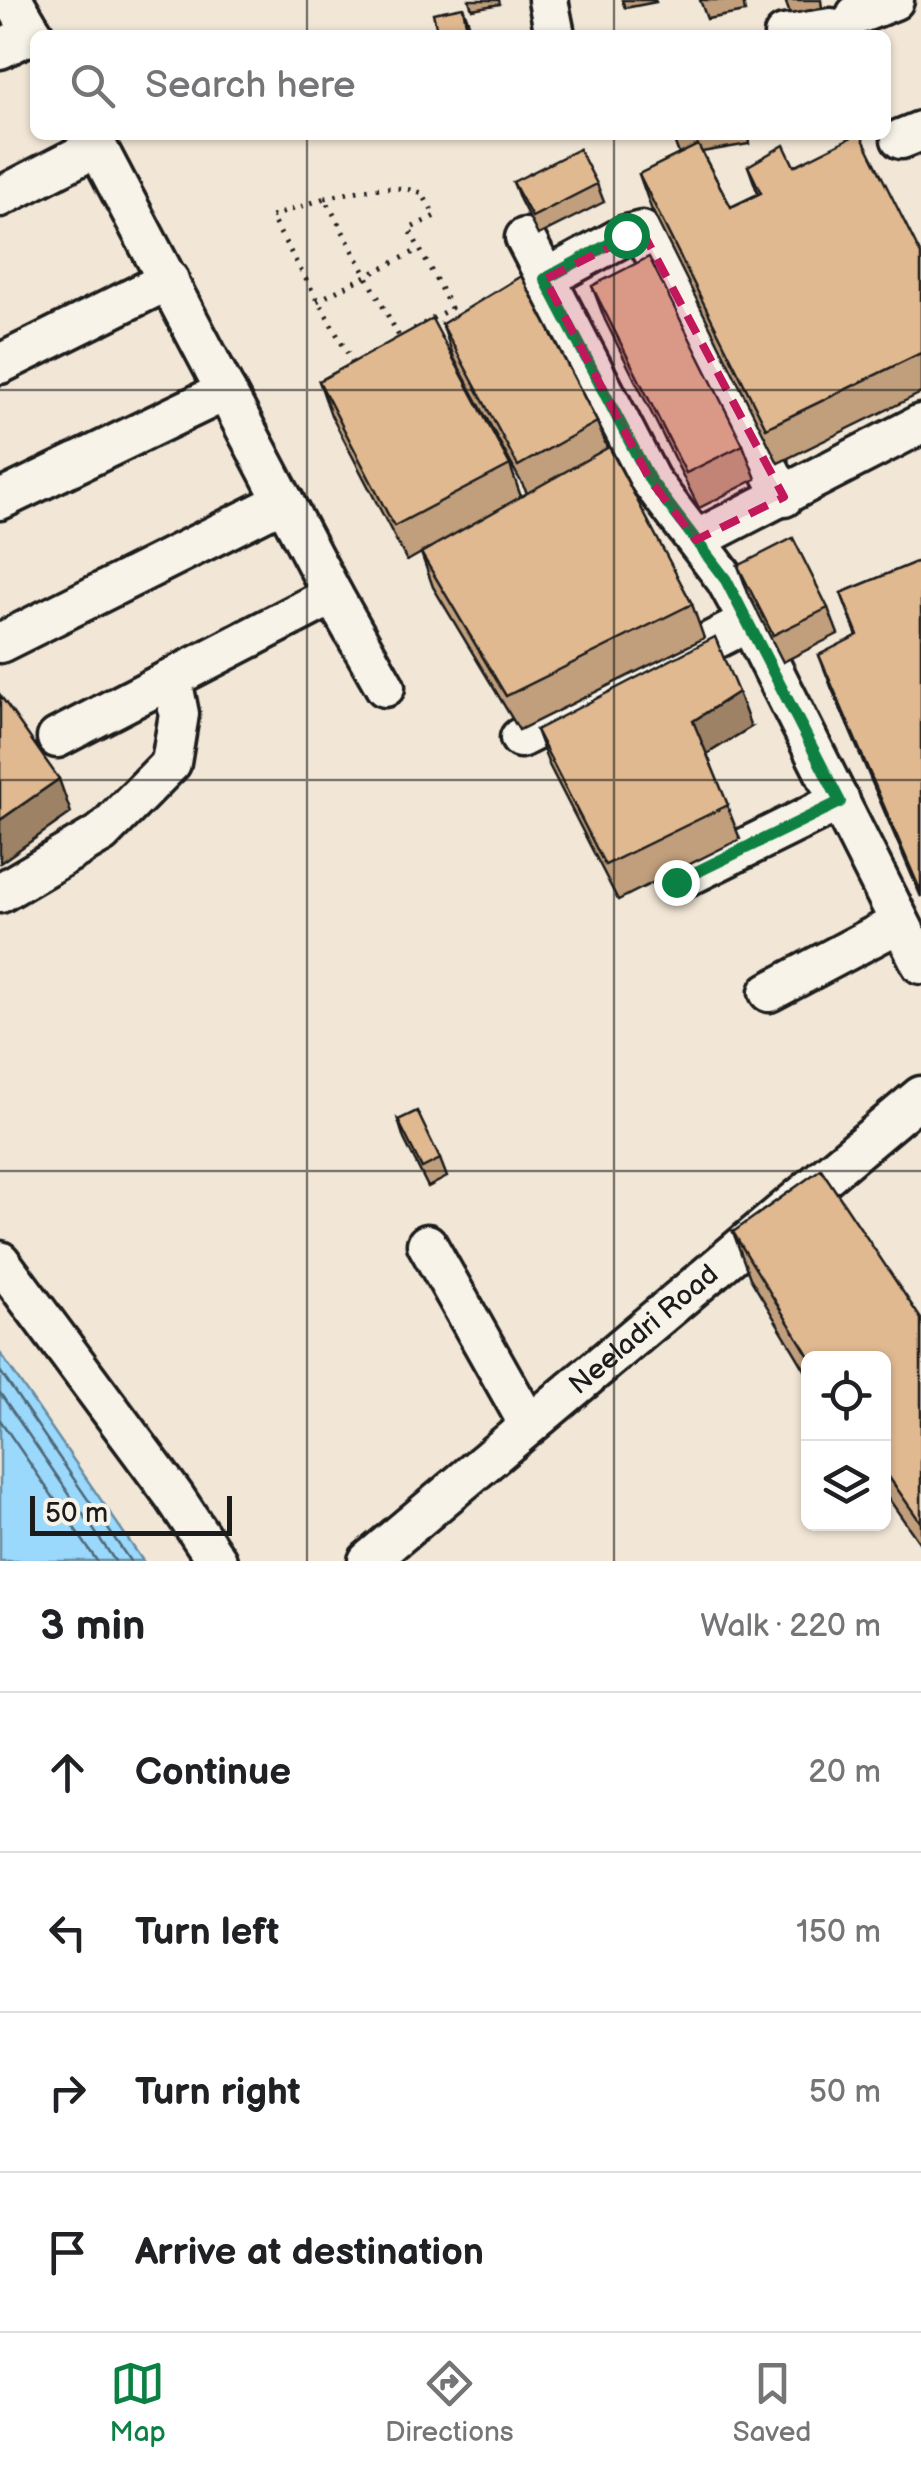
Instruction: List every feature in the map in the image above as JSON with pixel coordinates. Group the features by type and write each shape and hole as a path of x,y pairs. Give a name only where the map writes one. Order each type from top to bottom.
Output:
{"street":[{"path":"12,0 23,40"},
{"path":"548,0 554,30"},
{"path":"807,30 844,22 894,0"},
{"path":"0,197 94,141 386,687"},
{"path":"515,306 626,235 642,231 784,497"},
{"path":"525,238 620,460 650,480 726,580 921,964"},
{"path":"0,364 169,280"},
{"path":"0,500 226,391"},
{"path":"696,540 921,424"},
{"path":"0,644 284,501"},
{"path":"57,738 333,594"},
{"path":"520,738 750,622"},
{"path":"0,893 102,833 170,763 178,714 172,678"},
{"path":"676,882 840,802"},
{"path":"769,992 899,922"},
{"name":"Neeladri Road","path":"376,1558 921,1096"},
{"path":"428,1244 529,1425"},
{"path":"0,1261 217,1561"}],"path":[{"path":"368,355 352,364 271,218 325,198 380,187 422,193 435,216 409,229 451,308 399,338"},
{"path":"325,198 405,347"},
{"path":"318,301 420,249"}],"highlighted area":[{"path":"642,231 784,497 696,540 650,480 545,279"}],"water":[{"path":"0,1353 143,1561 0,1561"}],"building":[{"path":"463,7 467,30 437,30 433,13"},
{"path":"846,140 864,140 921,255 921,353 766,428 639,174 698,145 731,207 761,193 748,166 784,145 794,166"},
{"path":"579,149 597,184 532,217 513,182"},
{"path":"649,257 743,445 686,473 592,286"},
{"path":"521,276 597,422 518,466 442,324"},
{"path":"432,319 510,465 394,526 319,381"},
{"path":"609,447 692,604 506,696 421,553"},
{"path":"793,538 828,608 773,635 738,566"},
{"path":"921,560 921,892 819,655 858,635 841,593"},
{"path":"715,637 738,692 693,721 728,805 605,865 536,730"},
{"path":"0,695 59,779 0,820"},
{"path":"417,1111 440,1159 422,1168 398,1120"},
{"path":"821,1169 921,1319 921,1523 891,1480 891,1351 806,1351 733,1232"}],"route":[{"path":"626,235 545,279 650,480 726,580 750,622 840,802 676,882"}]}
